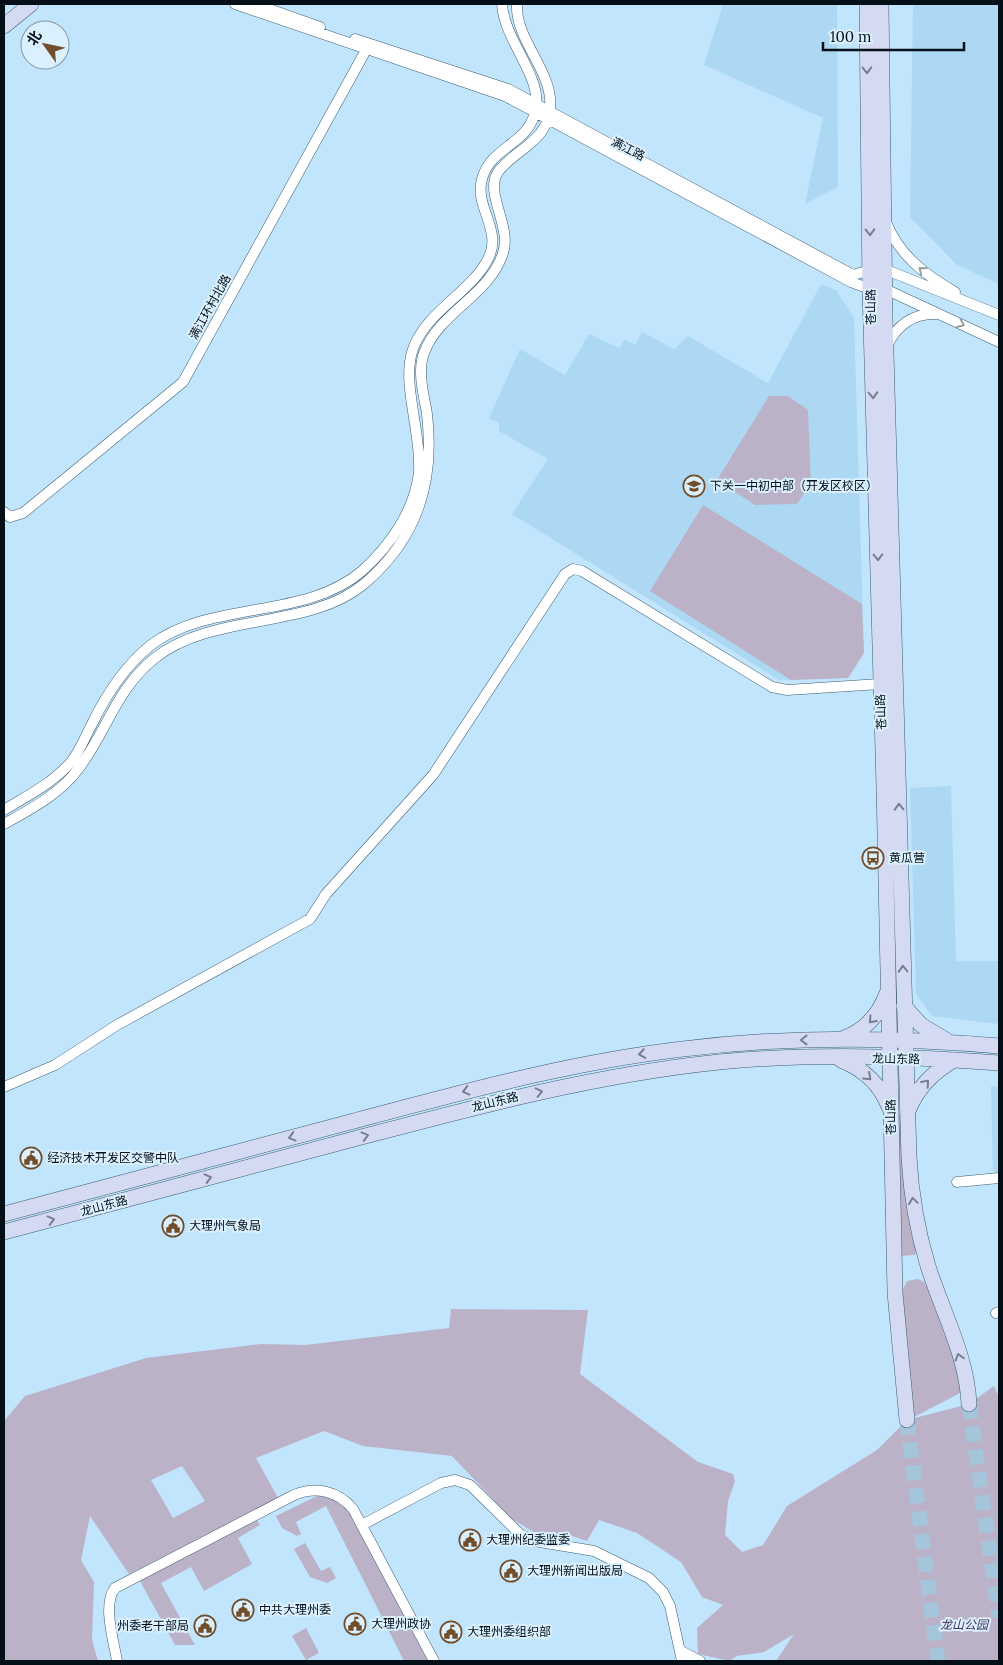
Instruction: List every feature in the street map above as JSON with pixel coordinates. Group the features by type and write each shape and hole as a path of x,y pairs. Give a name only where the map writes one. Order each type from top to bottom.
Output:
{"main road":[{"path":"4,26 31,4"},
{"name":"苍山路","path":"867,4 878,289 880,684 896,1315 907,1420"},
{"name":"苍山路","path":"877,270 884,216 880,4"},
{"name":"苍山路","path":"878,289 886,347 910,1172 918,1227 928,1266 960,1360 969,1404"},
{"path":"838,1040 860,1031 872,1021 884,1000 888,984"},
{"path":"904,1006 928,1030 952,1042"},
{"name":"龙山东路","path":"4,1214 469,1090 556,1070 642,1054 716,1045 776,1041 952,1042 999,1046"},
{"name":"龙山东路","path":"4,1232 473,1108 560,1087 637,1073 718,1062 776,1058 890,1058 999,1063"},
{"path":"832,1058 852,1065 870,1078 882,1094 891,1112"},
{"path":"907,1114 924,1084 954,1060"}],"street":[{"name":"满江路","path":"235,4 366,50 493,91 536,109"},
{"name":"满江路","path":"255,4 360,41 495,84 548,116 851,282 878,289 999,342"},
{"path":"4,810 46,784 72,761 99,711 119,680 138,658 155,643 175,631 192,625 316,595 350,580 384,548 399,527 412,501 417,484 419,462 410,371 413,351 418,339 439,313 477,275 491,253 492,231 480,190 484,173 498,154 526,132 536,109 535,87 506,26 502,4"},
{"path":"4,824 46,800 69,780 85,760 108,716 130,684 147,665 163,652 208,633 314,608 356,590 392,555 417,517 428,466 426,408 421,371 426,350 442,326 492,275 504,249 505,228 495,195 496,176 504,166 536,139 548,116 547,89 518,18 517,4"},
{"path":"516,48 528,41"},
{"name":"满江环村北路","path":"7,515 23,513 183,382 366,50"},
{"name":"满江路","path":"548,116 853,275 877,270 996,314"},
{"path":"884,216 897,244 915,264 938,282 996,314"},
{"path":"886,347 895,332 908,321 922,315 938,314"},
{"path":"413,410 426,408"},
{"path":"4,1087 55,1065 117,1025 310,919 326,894 433,775 565,574 573,569 582,570 772,687 786,690 880,684"},
{"path":"350,580 356,590"},
{"path":"957,1182 999,1178"},
{"path":"362,1525 441,1483 460,1480 470,1485 521,1535 540,1542 594,1551 649,1578 663,1592 670,1606 682,1656 700,1661"},
{"path":"118,1661 110,1618 112,1595 118,1586 294,1495 306,1491 322,1490 347,1501 362,1525 434,1661"}],"shaded area":[{"path":"723,4 837,4 838,187 805,204 823,118 704,65"},
{"path":"913,4 999,4 999,284 957,265 910,217"},
{"name":"下关一中初中部（开发区校区）","path":"821,284 836,290 854,318 864,653 848,678 779,680 512,514 548,459 499,431 499,423 489,418 520,349 565,375 589,334 619,348 625,339 635,345 642,332 674,349 688,336 768,383"},
{"path":"951,786 956,961 999,961 999,1024 932,1016 916,994 910,788"},
{"path":"991,1086 999,1087 999,1175 993,1176"}],"green space":[{"path":"769,396 788,396 808,410 811,483 797,504 755,505 717,480"},
{"path":"703,505 862,604 864,653 848,678 791,680 650,591"},
{"path":"896,1113 901,1115 915,1255 901,1256"},
{"path":"918,1279 924,1282 927,1287 954,1360 962,1392 914,1417 901,1293 907,1281"},
{"name":"龙山公园","path":"451,1309 588,1310 580,1374 698,1462 733,1474 735,1481 728,1501 725,1535 742,1552 763,1545 787,1506 877,1450 907,1420 969,1404 994,1386 999,1397 999,1661 776,1661 794,1634 764,1652 737,1656 729,1661 698,1654 697,1628 723,1605 702,1597 681,1562 637,1533 599,1520 587,1541 569,1535 537,1534 512,1519 452,1456 363,1446 324,1431 256,1458 278,1498 129,1574 90,1516 81,1560 94,1582 92,1640 98,1661 4,1661 4,1421 25,1396 146,1358 261,1344 305,1345 449,1328","holes":["182,1466 205,1501 173,1518 151,1480"]},
{"path":"321,1494 345,1502 428,1661 404,1661 326,1506 296,1522 301,1534 297,1536 282,1528 276,1516"},
{"path":"256,1518 260,1525 238,1538 252,1564 204,1591 191,1567 161,1583 195,1645 175,1645 140,1581"},
{"path":"305,1543 321,1571 330,1567 336,1578 327,1583 310,1577 294,1549"},
{"path":"306,1628 319,1653 306,1660 292,1636"}],"tunnel":[{"path":"969,1404 999,1617"},
{"path":"907,1420 938,1661"}],"place":[{"name":"下关一中初中部（开发区校区）","path":"694,486"},
{"name":"黄瓜营","path":"873,858"},
{"name":"经济技术开发区交警中队","path":"31,1158"},
{"name":"大理州气象局","path":"173,1226"},
{"name":"大理州纪委监委","path":"470,1540"},
{"name":"大理州新闻出版局","path":"511,1571"},
{"name":"中共大理州委","path":"243,1610"},
{"name":"大理州政协","path":"355,1624"},
{"name":"州委老干部局","path":"205,1626"},
{"name":"大理州委组织部","path":"451,1632"}]}
